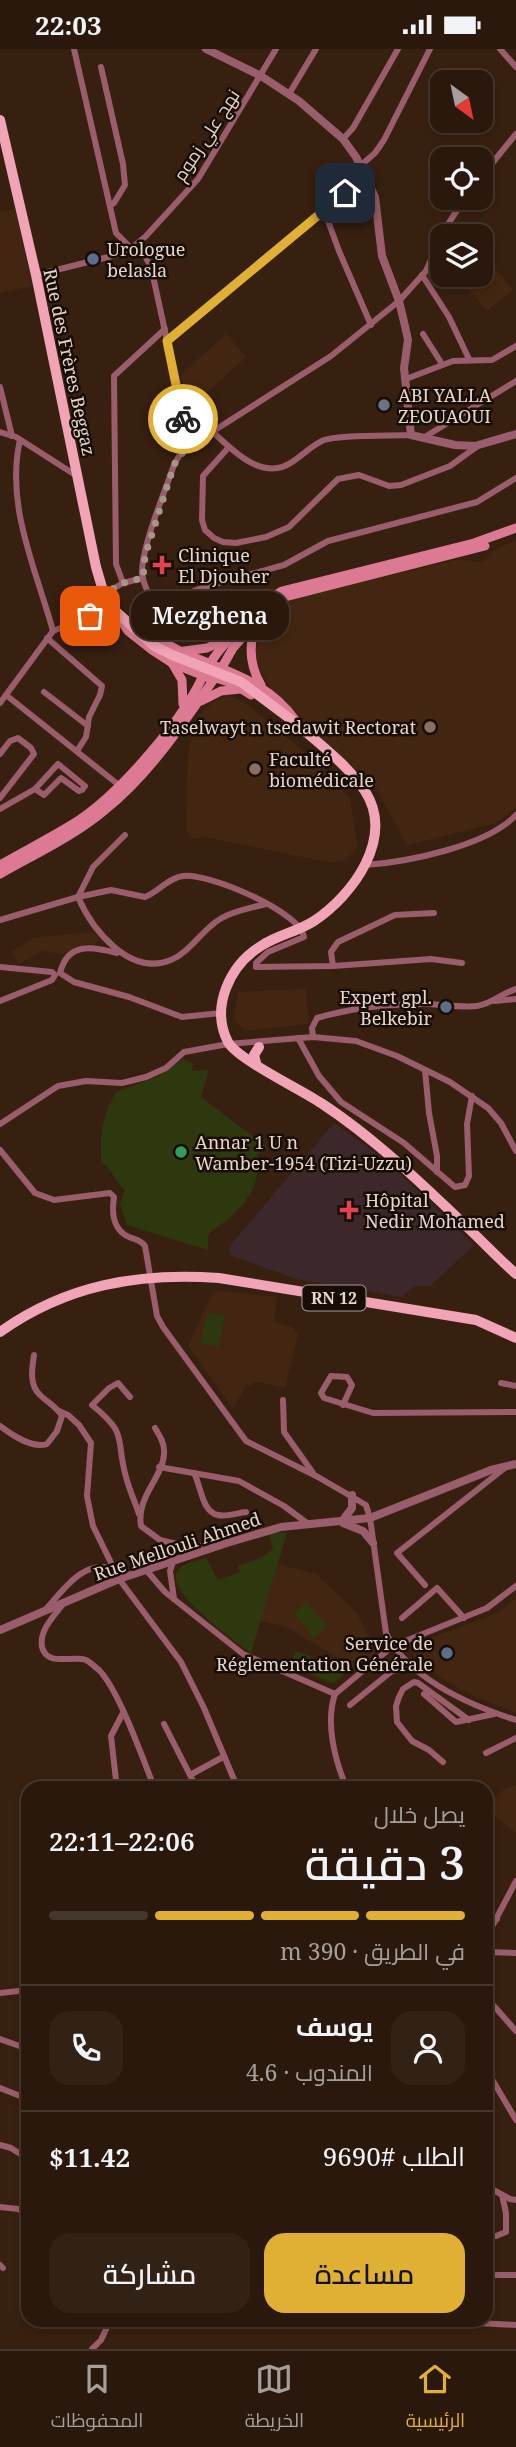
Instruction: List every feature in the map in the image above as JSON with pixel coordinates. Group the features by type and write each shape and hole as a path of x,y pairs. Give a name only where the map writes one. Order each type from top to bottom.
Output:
{"main road":[{"name":"Rue des Frères Beggaz","path":"1,127 36,275 96,567 104,594 112,608 154,646 240,682 296,723"},
{"path":"0,865 80,820 120,786 160,740 238,632 263,604 282,591 474,543 516,528"},
{"path":"0,874 72,833 105,810 131,786 194,707 212,671 275,603 297,592 470,550 516,535"},
{"path":"112,608 162,642 243,689 288,721 296,723"},
{"path":"112,608 128,631 172,663 245,678 264,689 351,774 369,800 374,831 366,865 337,901 314,921 261,945 248,955 228,982 222,997 221,1013 228,1044 344,1119 420,1184 516,1274"},
{"path":"259,618 253,633 251,650 256,675 264,689"},
{"path":"181,651 206,648 238,632"},
{"path":"172,663 182,680 183,708"},
{"path":"194,707 221,691 243,689"},
{"path":"256,1063 254,1055 263,1044"},
{"name":"RN 12","path":"0,1332 27,1313 78,1291 149,1277 184,1275 219,1278 476,1320 516,1338"}],"street":[{"path":"74,49 116,233 131,248 149,259 190,446"},
{"path":"206,49 261,76 289,94 343,139 360,166 375,197 382,256 399,302 408,340 404,368 411,435"},
{"name":"نهج علي زموم","path":"36,275 99,261 131,248 162,220 198,179 275,49"},
{"path":"289,94 316,49"},
{"path":"343,139 353,128 398,49"},
{"path":"360,166 375,153 384,140 430,49"},
{"path":"500,49 516,67"},
{"path":"101,67 123,164 125,185 111,205"},
{"path":"493,162 516,134"},
{"path":"167,341 365,176"},
{"path":"324,210 371,325"},
{"path":"458,210 443,232 422,275 399,302 319,364 190,446 179,456 145,556 143,578 151,598 165,604 175,602 204,587 284,565 328,541 477,502 516,478"},
{"path":"422,275 449,317 469,359"},
{"path":"123,583 116,564 114,376 165,329"},
{"path":"423,334 442,364"},
{"path":"406,379 442,364 469,359 492,360 516,346"},
{"path":"423,438 516,381"},
{"path":"0,387 12,436"},
{"path":"0,432 20,440 77,476"},
{"path":"213,432 253,464 275,469 285,467 325,440 411,435 456,445 479,446"},
{"path":"229,447 203,476 202,520 205,530 214,538 236,543 266,537 289,527 331,485 345,477 359,475 388,486 401,485 450,466 479,446 516,434"},
{"path":"20,440 15,473 19,514 53,631"},
{"path":"104,594 123,583 143,578"},
{"path":"0,703 53,631 112,608"},
{"path":"47,638 102,685 86,737 77,751"},
{"path":"44,692 88,726"},
{"path":"6,695 120,786"},
{"path":"0,754 10,741 18,738 31,748 34,754 0,798"},
{"path":"0,810 36,789 58,764 85,786 79,791 61,778 44,795 36,789"},
{"path":"366,865 412,859 482,838 503,827 516,815"},
{"path":"78,897 93,867 125,835"},
{"path":"0,920 78,897 116,890 145,897 176,878 199,876 225,884 279,910 302,928 304,937 268,952 256,963 256,967 333,966 400,960 462,963"},
{"path":"78,897 103,938 126,955"},
{"path":"0,1001 52,980 70,955 85,947 144,961 167,961 179,955 220,919 266,904"},
{"path":"333,966 331,952 338,942 395,915 434,913"},
{"path":"0,967 52,972 74,982 129,997 182,1017 221,1013"},
{"path":"495,1001 504,993 516,989"},
{"path":"313,1037 312,1028 317,1019 340,1011 373,1006 421,1004 478,1006 516,999"},
{"path":"0,1124 58,1086 86,1081 122,1083 146,1077 166,1068 184,1052 228,1044 263,1044 313,1037 356,1041 425,1070 472,1096 488,1108 501,1123 516,1151"},
{"path":"298,1038 319,1076 341,1102 404,1143 455,1187 461,1187 468,1182 467,1124 472,1096"},
{"path":"244,1056 263,1044"},
{"path":"425,1070 437,1172"},
{"path":"0,1150 35,1193 44,1197 67,1200 110,1193 114,1197 112,1214 117,1227 126,1236 140,1240 145,1246 157,1316 246,1441 352,1495 366,1505 386,1633 393,1646 409,1664 470,1704 516,1720"},
{"path":"34,1355 34,1387 40,1395 79,1425 91,1443 87,1496 93,1526 119,1579 181,1662 234,1781"},
{"path":"343,1405 352,1385 347,1377 331,1376 321,1393 324,1398 343,1405 373,1413 516,1412"},
{"path":"130,1397 118,1383 108,1388 92,1405 115,1425 121,1438 126,1480 141,1526 160,1540 181,1545 218,1546"},
{"path":"501,1383 516,1385"},
{"path":"283,1400 284,1432 313,1475"},
{"path":"0,1426 13,1435 43,1446 57,1431 62,1416 59,1411"},
{"path":"139,1514 164,1455 162,1440 155,1428"},
{"path":"425,1585 397,1553 512,1465"},
{"name":"Rue Mellouli Ahmed","path":"0,1630 119,1579 218,1546 281,1527 370,1517 512,1465"},
{"path":"159,1467 239,1481 284,1506 307,1523"},
{"path":"194,1473 210,1512 219,1515 246,1512"},
{"path":"352,1495 351,1511 341,1522 363,1531 373,1543"},
{"path":"173,1562 170,1570 174,1599"},
{"path":"43,1612 82,1572 104,1566 115,1570"},
{"path":"147,1571 174,1599 243,1654 335,1694"},
{"path":"343,1781 334,1742 331,1713 335,1694 393,1646 487,1608 516,1586"},
{"path":"402,1618 437,1588 464,1618"},
{"path":"64,1604 44,1632 43,1647 46,1655 51,1658 85,1660 106,1679 152,1781"},
{"path":"350,1705 392,1671 409,1664"},
{"path":"443,1762 412,1741 398,1727 396,1706 403,1689 414,1682 418,1683 469,1720"},
{"path":"424,1694 456,1723 497,1713"},
{"path":"116,1781 111,1735 123,1713"},
{"path":"164,1724 193,1781"},
{"path":"486,1753 516,1738"},
{"path":"190,1775 223,1757"},
{"path":"493,1926 516,1881"},
{"path":"493,1917 497,1919"},
{"path":"493,1952 516,1952"},
{"path":"0,1993 21,1991"},
{"path":"493,2005 516,2031"},
{"path":"0,2039 21,2046"},
{"path":"493,2082 516,2120"},
{"path":"0,2088 21,2096"},
{"path":"0,2145 21,2154"},
{"path":"493,2190 516,2200"},
{"path":"493,2234 506,2232 508,2223 502,2195"},
{"path":"0,2207 21,2211"},
{"path":"493,2275 516,2275"},
{"path":"493,2324 516,2325"},
{"path":"92,2349 101,2340 107,2327"}],"shaded area":[{"path":"15,209 32,286 0,293 0,212"},
{"path":"493,266 513,290 487,311 467,287 493,287"},
{"path":"226,334 246,357 188,410 181,378 184,372"},
{"path":"516,541 516,807 496,823 407,845 374,785 301,722 295,711 271,690 255,660 260,626 272,611 296,598 460,559 482,563 497,548"},
{"name":"Faculté biomédicale","path":"230,696 243,701 296,745 338,784 350,799 357,844 354,852 344,861 332,863 205,837 193,839 186,830 188,754 196,718 215,700"},
{"path":"92,932 99,939 95,945 86,944 62,954 42,951 19,964 11,952 34,938"},
{"path":"306,989 309,1024 245,1031 234,1019 238,992"},
{"name":"Hôpital Nedir Mohamed","path":"334,1123 383,1158 474,1245 430,1286 415,1286 402,1297 296,1279 230,1255 229,1247"},
{"path":"214,1290 277,1297 274,1322 292,1327 298,1335 285,1388 253,1381 251,1386 247,1385 233,1408 188,1346"},
{"path":"277,1564 316,1574 356,1612 376,1650 374,1658 359,1671 287,1627 260,1621"},
{"path":"516,1598 516,1713 470,1694 443,1679 413,1655 414,1644 498,1613"},
{"path":"516,1785 516,1833 493,1815 493,1801 504,1789"}],"green space":[{"name":"Annar 1 U n Wamber-1954 (Tizi-Uzzu)","path":"183,1059 193,1064 192,1071 209,1070 201,1097 268,1148 257,1155 256,1181 245,1202 208,1234 208,1250 127,1225 120,1204 125,1190 102,1163 103,1126 116,1092 159,1076"},
{"path":"208,1312 225,1316 218,1347 200,1343"},
{"path":"268,1531 287,1533 251,1653 191,1604 176,1581 177,1572 186,1564 206,1558 218,1580 240,1572 238,1566 261,1558 273,1549"},
{"path":"307,1602 327,1627 314,1638 294,1613"},
{"path":"296,1651 345,1669 344,1672 338,1680 331,1683 290,1665"}],"way so far":[{"path":"90,616 112,608 104,594 123,583 143,578 145,556 174,465 190,446 183,419"}],"place":[{"name":"Urologue belasla","path":"93,259"},
{"name":"ABI YALLA ZEOUAOUI","path":"384,405"},
{"name":"Clinique El Djouher","path":"162,565"},
{"name":"Mezghena","path":"90,616"},
{"name":"Taselwayt n tsedawit Rectorat","path":"430,727"},
{"name":"Faculté biomédicale","path":"255,769"},
{"name":"Expert gpl. Belkebir","path":"446,1007"},
{"name":"Annar 1 U n Wamber-1954 (Tizi-Uzzu)","path":"181,1152"},
{"name":"Hôpital Nedir Mohamed","path":"349,1210"},
{"name":"Service de Réglementation Générale","path":"447,1653"}],"route":[{"path":"183,419 167,341 345,193"}]}
